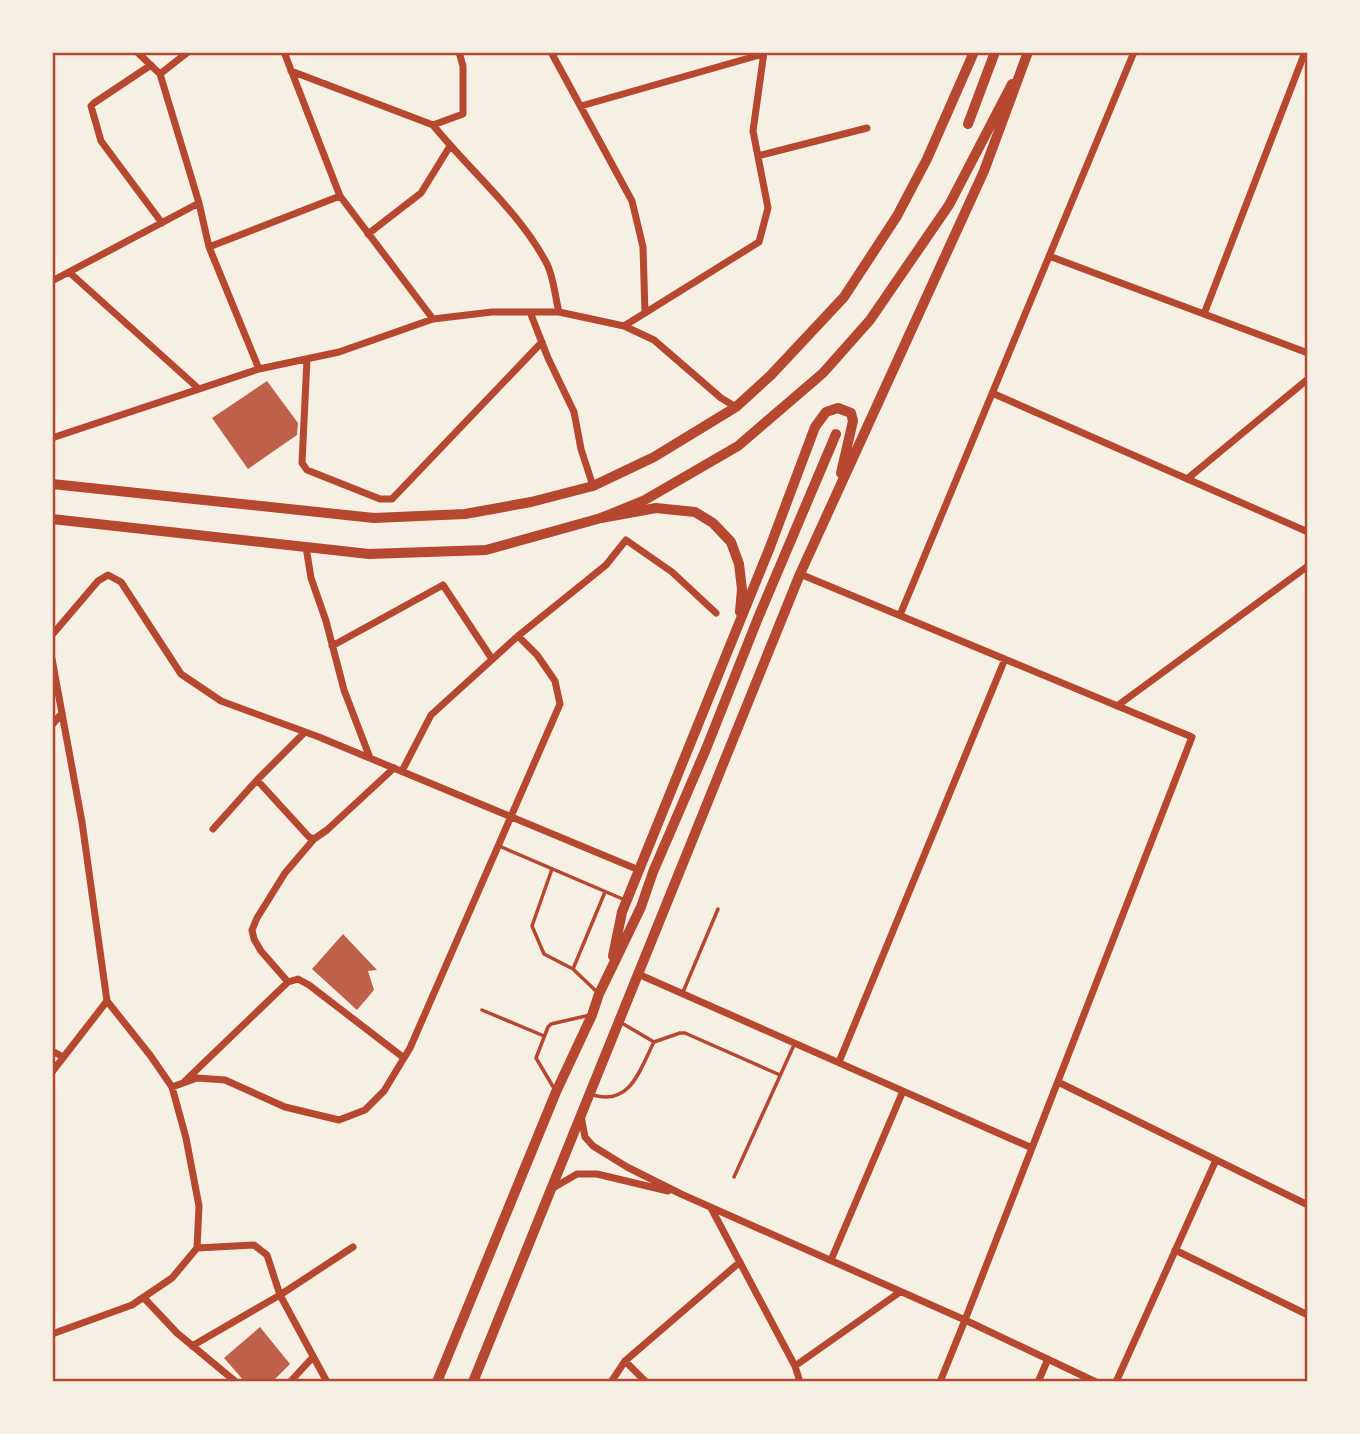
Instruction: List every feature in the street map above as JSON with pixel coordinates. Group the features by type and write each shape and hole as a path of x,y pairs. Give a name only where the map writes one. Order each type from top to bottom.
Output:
{"main road":[{"path":"52,484 374,518 464,514 531,502 593,486 654,457 736,407 771,375 844,297 897,216 927,159 974,52"},
{"path":"968,124 995,52"},
{"path":"473,1381 800,574 984,171 1026,56"},
{"path":"601,518 643,501 737,446 823,373 870,320 949,205 1026,56"},
{"path":"610,973 626,900 770,547 815,428 826,412 838,408 850,413 853,421 836,496"},
{"path":"437,1381 556,1092 641,906 836,434"},
{"path":"52,519 369,554 486,550 601,518 656,508 695,512 713,523 732,542 742,589 739,623"}],"street":[{"path":"138,52 160,74 209,247 259,369"},
{"path":"160,74 188,52"},
{"path":"284,52 340,196 433,319"},
{"path":"433,124 463,114 463,66 459,52"},
{"path":"551,52 632,201 643,247 645,313"},
{"path":"900,615 1134,52"},
{"path":"1204,314 1305,52"},
{"path":"581,106 764,53 753,131 768,208 759,242 624,326"},
{"path":"151,65 92,106 101,141 162,223"},
{"path":"291,71 433,124 528,235 548,267 559,312"},
{"path":"758,156 867,128"},
{"path":"368,234 421,193 450,146"},
{"path":"209,247 340,196"},
{"path":"52,281 199,204"},
{"path":"1049,256 1307,354"},
{"path":"69,272 199,389"},
{"path":"52,438 259,369 339,352 433,319 492,312 559,312 624,326 654,340 721,398 736,407"},
{"path":"530,312 574,412 581,449 593,486"},
{"path":"307,359 302,463 307,470 380,499 392,499 542,342"},
{"path":"1187,478 1307,379"},
{"path":"992,393 1307,532"},
{"path":"288,982 261,951 252,930 285,873 314,839 398,769 431,715 517,636 606,565 626,540 672,572 716,613"},
{"path":"306,547 311,578 344,690 370,758"},
{"path":"1117,706 1307,566"},
{"path":"800,574 1192,737 940,1381"},
{"path":"52,635 98,581 108,575 121,582 181,674 221,701 398,769 639,870"},
{"path":"332,646 443,585 492,659"},
{"path":"172,1087 197,1079 225,1080 285,1107 339,1120 365,1110 384,1091 410,1048 560,704 555,681 537,655 517,636"},
{"path":"52,659 82,822 107,1001 172,1087 186,1138 199,1206 197,1248 172,1278 132,1305 52,1334"},
{"path":"839,1062 1005,659"},
{"path":"52,725 62,713"},
{"path":"213,829 305,732"},
{"path":"257,780 309,837 314,839"},
{"path":"638,974 1032,1148"},
{"path":"181,1084 288,982 298,979 404,1058"},
{"path":"52,1072 107,1001"},
{"path":"52,1051 64,1057"},
{"path":"1058,1082 1307,1205"},
{"path":"831,1260 903,1091"},
{"path":"581,1115 585,1137 593,1146 627,1167 681,1194 1096,1381"},
{"path":"1116,1381 1216,1160"},
{"path":"552,1188 577,1174 597,1174 681,1194"},
{"path":"711,1207 795,1366 800,1381"},
{"path":"197,1248 254,1245 267,1255 280,1295 327,1381"},
{"path":"192,1346 280,1295 353,1247"},
{"path":"1175,1250 1307,1315"},
{"path":"611,1381 625,1361 740,1262"},
{"path":"795,1366 901,1292"},
{"path":"144,1298 177,1333 236,1381"},
{"path":"290,1381 313,1357"},
{"path":"1038,1381 1048,1359"},
{"path":"625,1361 646,1381"}],"lane":[{"path":"499,846 626,900"},
{"path":"552,869 531,924 542,951 573,969 599,994"},
{"path":"573,969 605,892"},
{"path":"683,994 718,909"},
{"path":"482,1010 544,1036"},
{"path":"556,1092 536,1058 548,1027 592,1014"},
{"path":"619,1021 654,1042"},
{"path":"590,1094 604,1099 628,1090 654,1042 680,1033 780,1075"},
{"path":"734,1177 795,1043"}],"building":[{"path":"267,381 298,423 297,435 248,469 212,418"},
{"path":"343,934 377,970 368,971 374,990 357,1010 312,969"},
{"path":"260,1327 290,1364 272,1382 245,1382 224,1358"}]}
